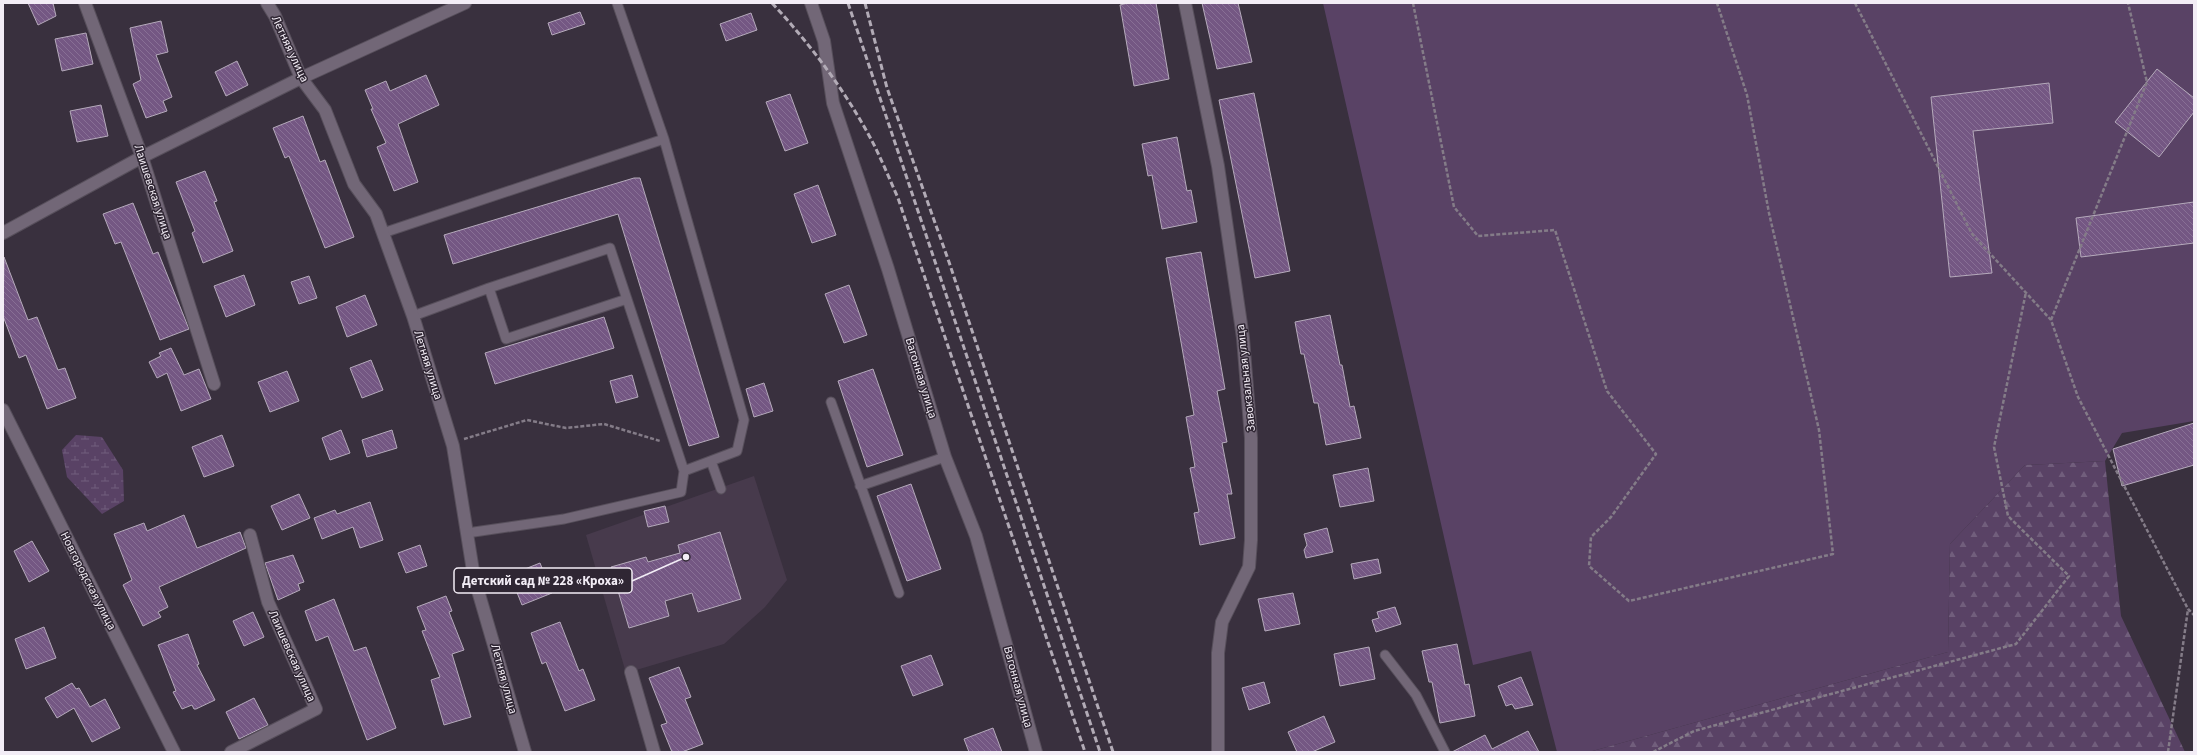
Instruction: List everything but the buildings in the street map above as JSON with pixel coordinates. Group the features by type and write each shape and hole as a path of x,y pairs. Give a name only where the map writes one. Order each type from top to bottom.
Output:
{"street":[{"name":"Лаишевская улица","path":"84,3 142,157 214,384"},
{"name":"Летняя улица","path":"267,3 275,16 301,78 325,110 354,184 376,214 413,316 452,443 474,578 525,752"},
{"path":"3,234 142,157 301,78 464,3"},
{"name":"Вагонная улица","path":"811,3 824,40 833,103 888,269 945,457 976,536 1036,752"},
{"name":"Завокзальная улица","path":"1185,3 1218,166 1243,338 1252,438 1251,540 1249,568 1222,622 1218,653 1218,752"},
{"name":"Новгородская улица","path":"3,410 174,752"},
{"name":"Лаишевская улица","path":"231,752 316,709 268,602 250,535"},
{"path":"631,672 654,752"}],"lane":[{"path":"617,3 664,139 744,420 736,451 684,471"},
{"path":"383,232 664,139"},
{"path":"413,316 489,288 610,248 684,471 681,492 564,519 467,533"},
{"path":"489,288 506,339 627,299"},
{"path":"831,402 899,593"},
{"path":"860,486 945,457"},
{"path":"711,461 721,489"},
{"path":"1385,655 1416,695 1445,752"}],"path":[{"path":"1413,3 1454,207 1478,236 1555,230 1607,391 1656,454 1611,517 1591,537 1589,566 1630,601 1833,554 1819,430 1769,213 1747,95 1717,3"},
{"path":"1856,3 1972,234 2051,320 2078,397 2188,609 2194,615"},
{"path":"2051,320 2147,82 2128,3"},
{"path":"1654,752 1694,731 2016,644 2069,576 2008,516 1994,447 2026,292"},
{"path":"452,443 527,420 566,428 604,424 618,427 655,441 675,442"},
{"path":"2168,752 2188,609"}],"shaded area":[{"path":"754,476 787,580 765,607 724,644 626,673 586,535"}],"green space":[{"path":"1323,3 2194,3 2194,421 2122,433 2105,461 2025,465 1950,544 1948,652 1589,752 1557,752 1531,651 1473,665"},
{"path":"76,435 102,437 123,470 124,501 102,514 67,477 62,450"},
{"path":"2105,461 2121,616 2185,752 1589,752 1948,652 1950,544 2025,465"}],"railway":[{"path":"772,3 826,68 861,120 875,146 898,198 1085,752"},
{"path":"848,3 1100,752"},
{"path":"865,3 887,88 949,262 1113,752"}],"place":[{"name":"Детский сад № 228 «Кроха»","path":"686,557"}]}
